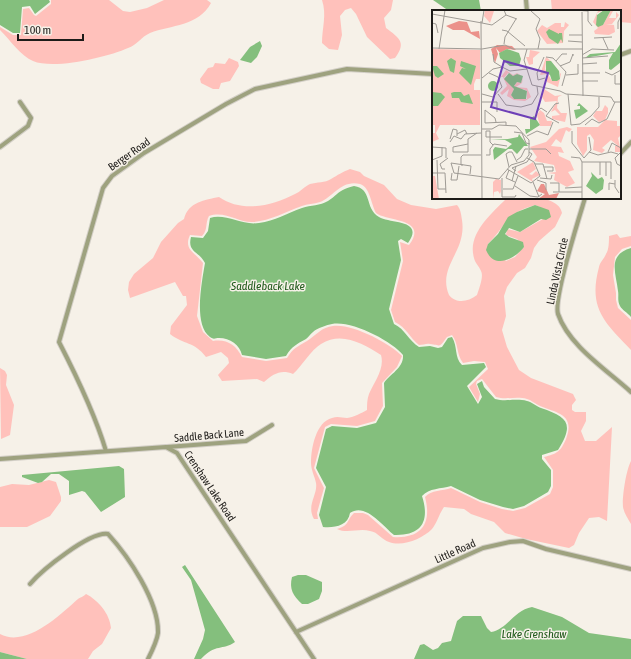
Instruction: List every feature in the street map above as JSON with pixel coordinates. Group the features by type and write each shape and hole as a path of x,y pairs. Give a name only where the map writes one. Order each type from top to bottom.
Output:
{"street":[{"path":"526,0 527,10"},
{"path":"621,55 631,51"},
{"name":"Berger Road","path":"106,452 73,371 59,342 106,182 144,153 226,104 254,90 347,69 432,74"},
{"path":"0,147 28,126 31,118 20,102"},
{"path":"621,153 631,142"},
{"name":"Linda Vista Circle","path":"585,199 565,267 557,306 558,314 578,347 631,392"},
{"name":"Saddle Back Lane","path":"166,448 246,441 272,425"},
{"path":"0,458 166,448"},
{"name":"Crenshaw Lake Road","path":"166,448 177,453 314,659"},
{"path":"30,584 42,570 100,532 108,534 138,575 149,597 158,633 148,659"},
{"name":"Little Road","path":"296,632 483,548 510,542 523,541 546,549 631,569"}],"shaded area":[{"path":"51,0 109,0 123,11 130,12 147,8 164,0 207,0 211,3 206,11 192,20 184,24 150,33 131,47 119,52 81,61 54,64 42,63 29,59 0,30 0,27 13,35 21,35 23,9 29,8 36,16 51,4"},
{"path":"322,0 393,0 391,10 384,18 386,28 400,41 401,44 399,53 395,58 390,59 367,37 356,14 351,8 345,10 340,16 342,35 338,50 329,49 322,43 324,16"},
{"path":"551,0 631,0 631,23 621,22 621,10 552,10"},
{"path":"229,58 238,62 239,66 230,81 221,83 219,89 213,89 201,83 200,79 208,68 213,67 215,63 225,64"},
{"path":"350,169 360,172 364,176 384,185 397,199 411,205 436,209 457,205 461,214 462,231 457,250 449,267 446,285 449,295 455,300 459,301 470,299 477,295 481,283 482,273 474,258 474,241 477,233 487,218 506,199 542,199 554,203 559,207 562,213 555,227 539,241 534,248 531,258 525,268 517,273 507,287 504,296 506,316 502,330 507,347 519,370 531,378 573,394 576,400 572,405 572,410 575,412 586,412 586,421 581,431 585,441 596,441 612,427 607,521 599,517 589,518 579,533 574,545 569,548 505,533 494,522 471,514 464,509 444,507 432,529 428,533 418,539 406,543 389,542 375,533 366,530 345,531 337,529 346,524 354,513 363,513 368,515 393,537 411,535 418,532 426,522 427,506 425,497 434,492 451,488 480,502 502,509 513,511 525,508 550,494 553,487 553,470 544,457 552,455 560,449 566,439 568,430 566,419 557,412 527,399 496,397 482,379 477,381 476,384 480,394 478,402 469,387 488,369 485,362 474,361 463,363 452,335 447,337 440,345 419,345 399,324 395,322 391,310 403,261 400,242 409,245 414,236 414,230 411,225 376,213 368,192 360,184 348,184 338,189 325,200 304,205 259,221 248,222 221,215 209,216 202,236 190,235 188,240 189,248 203,263 197,316 203,332 213,341 223,341 234,346 242,357 266,361 287,358 296,348 322,330 333,326 350,328 370,335 389,345 402,356 397,367 382,383 383,406 375,421 357,426 331,424 325,427 314,468 324,488 317,513 318,519 314,519 311,509 316,487 311,463 313,443 318,430 327,420 336,417 347,418 358,415 367,410 368,396 382,365 381,355 352,340 329,340 317,347 293,374 285,372 277,373 264,382 257,379 222,381 218,375 229,363 228,358 221,352 206,357 197,348 170,334 171,326 187,305 186,296 183,296 175,282 130,298 128,290 129,282 134,274 153,258 161,242 178,223 184,219 186,213 193,205 219,197 237,205 247,206 257,206 277,202 299,192 310,184 324,182","holes":["535,205 540,207 543,219 520,232 507,229 506,235 517,239 524,247 515,257 506,261 488,244 507,220 525,208"]},
{"path":"617,234 620,238 631,236 631,246 622,249 615,257 613,275 618,308 631,320 631,350 606,322 597,304 596,281 599,267 608,250 609,236"},
{"path":"0,368 5,371 7,375 6,385 14,405 10,435 1,439"},
{"path":"631,461 631,524 624,511 623,503 626,477"},
{"path":"49,480 56,482 61,497 61,501 50,516 27,527 0,527 0,487 12,484 29,485"},
{"path":"86,594 103,608 111,628 102,644 93,651 88,659 27,659 0,652 0,634 10,637 21,637 42,628"}],"water":[{"path":"0,0 49,0 50,2 35,14 30,6 22,7 20,33 13,33 0,25"},
{"path":"433,0 479,0 481,10 448,10"},
{"path":"260,41 262,46 257,57 251,63 240,60 250,47"},
{"name":"Saddleback Lake","path":"354,186 364,191 371,209 379,217 404,224 409,226 412,230 412,235 408,243 401,239 398,241 401,260 389,309 394,324 398,326 412,342 419,347 442,347 448,338 452,337 458,359 462,365 484,363 486,367 467,386 478,404 482,397 477,384 482,381 484,387 495,399 523,400 550,411 566,422 566,433 558,450 542,455 542,459 551,470 551,486 548,492 524,506 513,509 503,507 480,500 451,486 428,491 422,496 425,513 424,520 422,525 417,530 411,533 394,535 374,516 356,510 350,513 346,521 340,525 323,527 319,515 326,487 316,468 326,429 332,426 357,428 376,423 385,407 384,383 399,367 403,360 403,355 398,349 381,338 350,325 330,324 317,329 306,339 297,344 286,356 266,359 242,355 237,345 231,341 223,338 214,339 205,331 200,313 200,302 205,263 203,259 192,249 190,242 191,237 203,238 208,231 210,218 222,217 246,223 265,222 302,208 325,203 342,190"},
{"path":"535,205 549,210 551,217 546,220 541,219 520,232 509,228 505,234 523,242 524,247 510,258 499,261 494,260 486,250 488,244 498,234 508,217"},
{"path":"631,248 631,317 619,304 615,265 619,255 623,251"},
{"path":"119,466 124,469 125,497 101,512 85,492 82,491 69,495 69,481 59,474 51,474 42,482 38,483 22,477 22,475"},
{"path":"185,565 235,642 211,651 201,659 194,659 203,639 205,630 191,580 182,567"},
{"path":"306,575 322,582 322,591 319,599 308,604 302,604 296,598 291,589 291,581 292,577"},
{"name":"Lake Crenshaw","path":"532,607 562,617 589,633 631,639 631,659 414,659 420,645 424,644 433,650 438,648 442,643 451,641 457,621 463,616 481,616 487,628 491,632 502,628 520,612"},
{"path":"0,652 27,659 0,659"}]}
